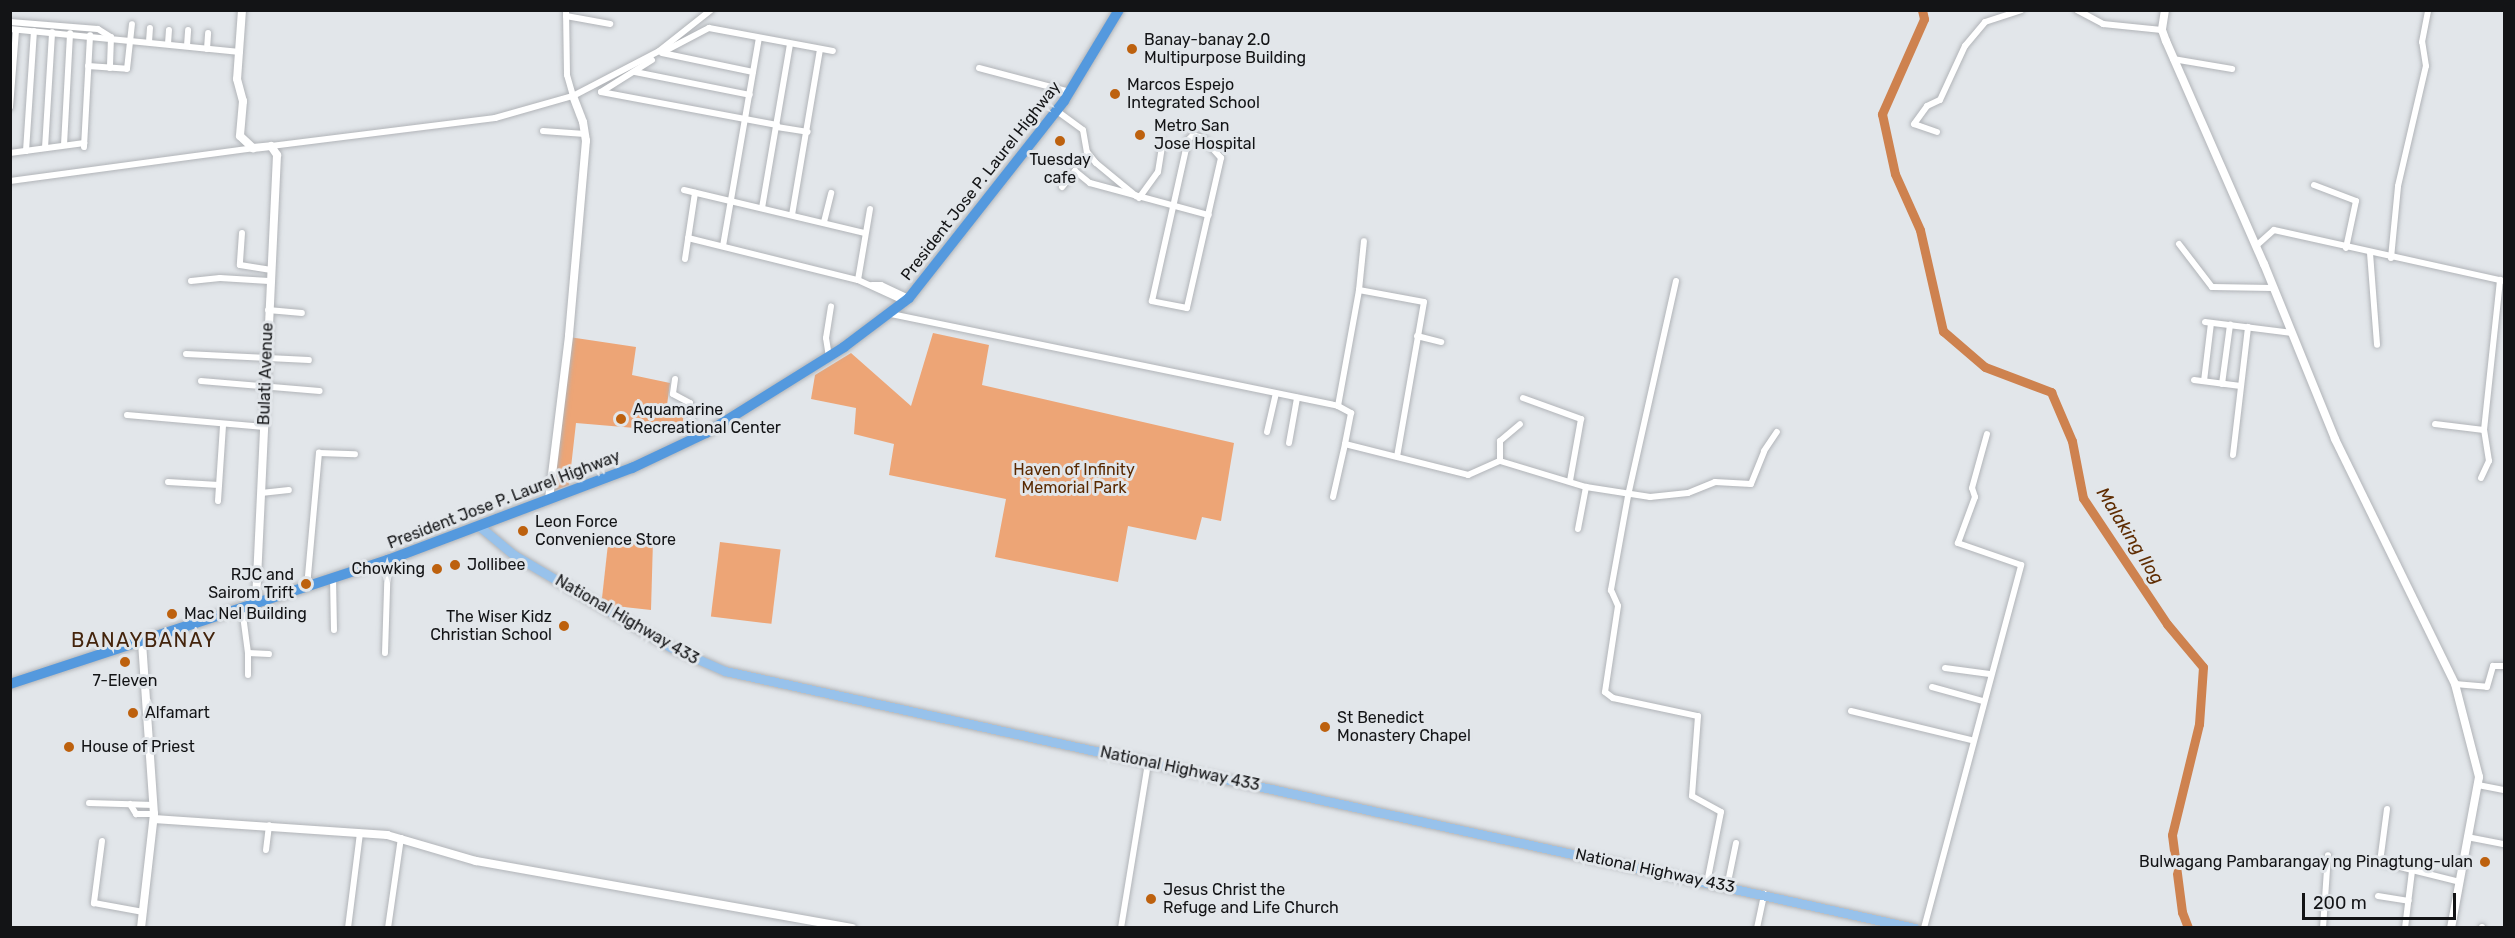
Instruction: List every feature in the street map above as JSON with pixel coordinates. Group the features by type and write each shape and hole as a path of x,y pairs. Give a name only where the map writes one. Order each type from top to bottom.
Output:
{"highway":[{"name":"President Jose P. Laurel Highway","path":"10,684 388,560 693,441 829,357 891,314 907,300 1071,92 1119,10"}],"main road":[{"name":"National Highway 433","path":"478,526 514,555 670,647 725,671 1764,894 1890,925 1915,927"}],"street":[{"path":"242,10 240,136 253,148"},
{"path":"1937,132 1914,124 1921,112 1940,100 1965,46 1985,22 2021,10"},
{"path":"2077,10 2103,24 2162,30"},
{"path":"2165,10 2162,30 2173,59 2256,246 2335,439 2455,684 2479,769 2478,785 2451,927"},
{"path":"2391,258 2398,186 2426,66 2422,42 2428,10"},
{"path":"10,181 495,118 573,96 659,51 710,11"},
{"path":"549,499 569,335 585,134 567,75 566,13 610,24"},
{"path":"10,22 98,29 111,38"},
{"path":"88,66 127,69 132,24"},
{"path":"149,42 150,28"},
{"path":"808,132 601,92 662,53 709,28 833,51"},
{"path":"10,107 13,29 240,52"},
{"path":"168,44 169,30"},
{"path":"187,46 189,30"},
{"path":"26,151 34,31"},
{"path":"45,148 52,32"},
{"path":"64,146 70,33"},
{"path":"207,49 208,33"},
{"path":"10,153 84,145 90,35"},
{"path":"110,68 111,38"},
{"path":"723,246 759,38"},
{"path":"762,208 790,44"},
{"path":"792,215 808,132 820,50"},
{"path":"662,53 753,72"},
{"path":"2173,59 2232,69"},
{"path":"979,68 1071,92"},
{"path":"635,72 750,95"},
{"path":"1057,111 1083,130 1087,152 1096,164 1139,198"},
{"path":"543,131 585,134"},
{"path":"1196,135 1221,156 1209,215 1187,308 1152,301 1171,207 1188,140 1196,135"},
{"path":"1139,198 1158,172 1163,141"},
{"name":"Bulati Avenue","path":"256,603 269,281 277,155 271,146"},
{"path":"1062,188 1075,171 1090,183 1171,207 1209,215"},
{"path":"2314,185 2356,201 2346,248"},
{"path":"684,190 864,233"},
{"path":"685,259 695,193"},
{"path":"824,222 831,193"},
{"path":"858,280 864,233 870,208"},
{"path":"2256,246 2274,230 2346,248 2502,281 2484,430 2489,461 2481,478"},
{"path":"242,233 240,265 270,270"},
{"path":"688,238 858,280 885,289 907,300"},
{"path":"1338,406 1359,290 1364,241"},
{"path":"2179,244 2212,288 2272,288"},
{"path":"2370,253 2377,345"},
{"path":"191,281 220,278 269,281"},
{"path":"1676,281 1628,496 1611,590 1618,606 1605,692 1613,698 1698,716 1692,796 1721,812 1707,883"},
{"path":"1359,290 1424,302 1397,456"},
{"path":"829,357 826,345 831,306"},
{"path":"268,310 302,313"},
{"path":"891,314 1338,406 1351,413 1333,497"},
{"path":"2204,381 2208,323 2292,333"},
{"path":"2222,384 2230,325"},
{"path":"2233,455 2248,327"},
{"path":"1417,336 1441,342"},
{"path":"186,354 309,360"},
{"path":"675,379 673,394 690,403 693,441"},
{"path":"2194,380 2241,386"},
{"path":"201,381 266,389 320,391"},
{"path":"1267,432 1276,394"},
{"path":"1289,443 1297,398"},
{"path":"1523,398 1581,419 1570,481"},
{"path":"127,416 264,427"},
{"path":"1500,461 1500,441 1520,424"},
{"path":"2435,424 2484,430"},
{"path":"218,501 223,425"},
{"path":"1345,444 1468,475 1500,461 1586,487 1628,496 1688,492 1715,482 1752,483 1764,451 1777,432"},
{"path":"1924,927 1971,740 2021,565 1958,543 1975,496 1972,488 1987,434"},
{"path":"307,586 319,453 355,454"},
{"path":"168,482 219,485"},
{"path":"1578,529 1586,487"},
{"path":"261,493 290,490"},
{"path":"385,653 388,560"},
{"path":"333,578 334,630"},
{"path":"242,608 248,653 248,675"},
{"path":"141,927 154,813 142,641"},
{"path":"248,653 269,654"},
{"path":"2455,684 2487,687 2493,666 2505,666"},
{"path":"1945,668 1990,674"},
{"path":"1932,687 1983,701"},
{"path":"1851,711 1971,740"},
{"path":"1121,927 1148,763"},
{"path":"2478,785 2505,790"},
{"path":"89,803 130,804 154,813"},
{"path":"130,804 136,814 154,813 360,832 401,838 476,861 852,927"},
{"path":"2387,809 2379,860 2412,871 2460,882"},
{"path":"266,850 269,825"},
{"path":"348,927 360,832"},
{"path":"2467,837 2505,844"},
{"path":"388,927 401,838"},
{"path":"102,841 94,903 143,912"},
{"path":"1727,887 1736,843"},
{"path":"2323,927 2328,855"},
{"path":"2405,927 2412,871"},
{"path":"1757,927 1764,894"},
{"path":"2378,896 2409,901"}],"green space":[{"name":"Haven of Infinity Memorial Park","path":"933,333 989,345 982,385 1234,443 1221,521 1202,517 1196,540 1128,526 1118,582 995,557 1006,499 889,475 894,444 854,434 856,408 811,399 815,375 851,353 911,406"},
{"name":"Aquamarine Recreational Center","path":"569,337 636,347 632,375 670,383 667,405 684,409 682,432 576,423 569,485 551,492"},
{"path":"609,535 653,540 651,610 615,606 602,598"},
{"path":"720,542 781,549 771,624 711,616"}],"waterway":[{"name":"Malaking Ilog","path":"1922,10 1924,19 1882,114 1895,174 1920,230 1943,331 1985,367 2051,392 2072,441 2083,498 2167,624 2203,667 2199,724 2172,835 2182,912 2188,928"}],"place":[{"name":"Banay-banay 2.0 Multipurpose Building","path":"1132,49"},
{"name":"Marcos Espejo Integrated School","path":"1115,94"},
{"name":"Metro San Jose Hospital","path":"1140,135"},
{"name":"Tuesday cafe","path":"1060,141"},
{"name":"Aquamarine Recreational Center","path":"621,419"},
{"name":"Leon Force Convenience Store","path":"523,531"},
{"name":"Jollibee","path":"455,565"},
{"name":"Chowking","path":"437,569"},
{"name":"RJC and Sairom Trift","path":"306,584"},
{"name":"Mac Nel Building","path":"172,614"},
{"name":"The Wiser Kidz Christian School","path":"564,626"},
{"name":"7-Eleven","path":"125,662"},
{"name":"Alfamart","path":"133,713"},
{"name":"St Benedict Monastery Chapel","path":"1325,727"},
{"name":"House of Priest","path":"69,747"},
{"name":"Bulwagang Pambarangay ng Pinagtung-ulan","path":"2485,862"},
{"name":"Jesus Christ the Refuge and Life Church","path":"1151,899"}],"district":[{"name":"BANAYBANAY","path":"144,640"}]}
